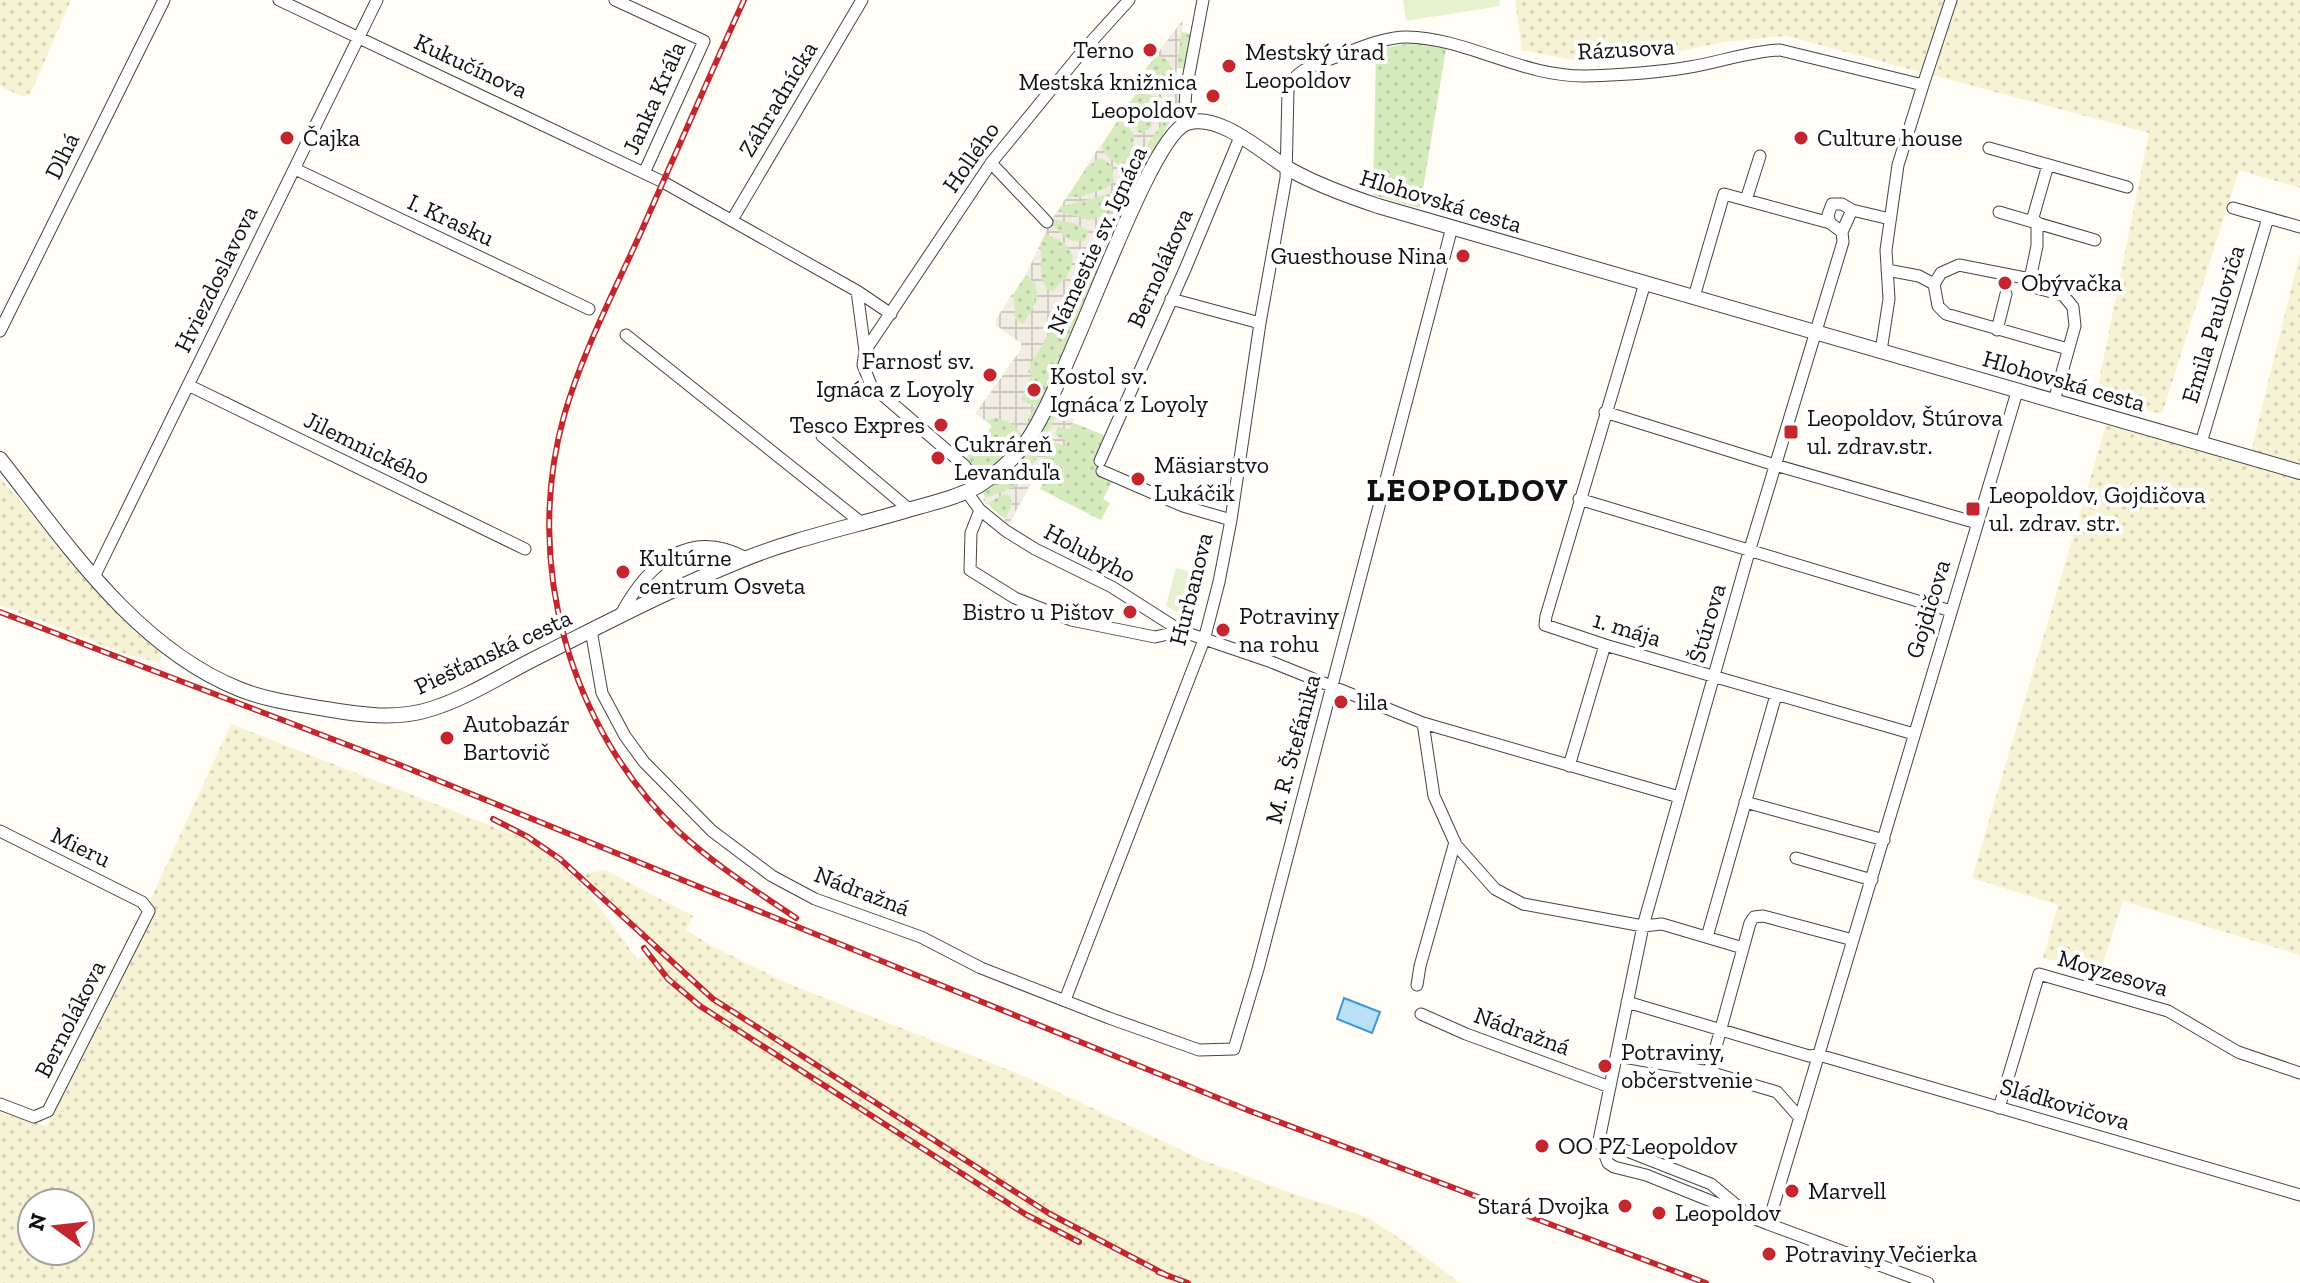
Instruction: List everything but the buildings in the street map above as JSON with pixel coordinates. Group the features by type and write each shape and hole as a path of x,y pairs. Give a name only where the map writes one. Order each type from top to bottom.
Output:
{"street":[{"name":"Dlhá","path":"0,331 164,0"},
{"name":"Kukučínova","path":"279,0 663,182 732,220"},
{"name":"Hviezdoslavova","path":"94,577 377,0"},
{"name":"Janka Kráľa","path":"615,0 704,41 644,173"},
{"name":"Záhradnícka","path":"732,220 862,0"},
{"name":"Hollého","path":"865,351 991,163 1129,0"},
{"path":"1189,122 1186,90 1203,0"},
{"path":"1881,351 1889,299 1886,250 1898,165 1951,0"},
{"name":"Rázusova","path":"1288,168 1290,81 1318,64 1403,37 1454,46 1530,70 1577,76 1638,75 1693,67 1756,51 1780,50 1923,85"},
{"name":"Hlohovská cesta","path":"1189,122 1212,123 1333,191 2300,472"},
{"name":"Námestie sv. Ignáca","path":"971,489 1000,470 1031,436 1138,199 1168,140 1189,122"},
{"name":"Bernolákova","path":"1231,520 1183,506 1101,466 1240,137"},
{"path":"1989,148 2127,187"},
{"path":"1746,200 1760,156"},
{"path":"991,163 1047,222"},
{"path":"2048,165 2034,222 2037,246 2029,286 2063,295 2073,307 2075,326 2054,401"},
{"name":"Hurbanova","path":"1065,1000 1204,640 1231,520 1260,323 1288,168"},
{"name":"I. Krasku","path":"295,169 589,309"},
{"path":"1694,297 1724,194 1830,223 1842,232"},
{"path":"1830,223 1828,215 1832,204 1842,204 1852,210 1890,219"},
{"path":"2233,208 2300,227"},
{"path":"1816,332 1843,242 1842,232 1852,210"},
{"path":"1999,212 2095,240"},
{"name":"Emila Pauloviča","path":"2201,443 2268,218"},
{"path":"732,220 857,291 891,314"},
{"name":"M. R. Štefánika","path":"1234,1049 1258,969 1452,227"},
{"path":"2030,279 1959,265 1941,273 1934,284 1938,306 1946,314 2068,349"},
{"path":"1887,270 1919,276 1934,284"},
{"name":"1. mája","path":"1645,283 1579,499 1545,625 1914,734"},
{"path":"857,291 865,351"},
{"path":"1997,330 2006,294"},
{"path":"1171,299 1260,323"},
{"name":"Štúrova","path":"1599,1140 1643,926 1749,552 1816,332"},
{"path":"626,335 863,524"},
{"name":"Holubyho","path":"865,351 863,365 871,385 965,466 980,510 1025,543 1112,587 1181,631 1269,661 1423,723 1679,797"},
{"name":"Jilemnického","path":"188,385 525,549"},
{"name":"Gojdičova","path":"1768,1224 2017,392"},
{"path":"1605,412 1977,523"},
{"path":"822,436 910,510"},
{"name":"Piešťanská cesta","path":"0,459 94,577 167,646 205,673 243,691 288,702 341,711 409,716 434,708 621,614 746,558 971,489"},
{"path":"1579,499 1951,611"},
{"name":"Holubyho","path":"980,510 971,533 970,570 1015,598 1071,620 1155,637 1181,631"},
{"name":"Piešťanská cesta","path":"621,614 635,589 654,567 683,550 720,547 746,558"},
{"name":"Nádražná","path":"591,630 602,693 625,736 665,787 736,851 772,876 815,899 921,937 981,968 1065,1000 1199,1050 1234,1049"},
{"path":"1569,766 1605,645"},
{"path":"1707,937 1776,695"},
{"path":"1423,723 1434,796 1455,842 1495,889 1523,904 1643,926 1662,924 1743,948"},
{"path":"1745,802 1884,840"},
{"name":"Mieru","path":"0,831 142,902"},
{"path":"1417,985 1455,842"},
{"path":"1796,858 1872,880"},
{"name":"Bernolákova","path":"0,1104 34,1117 48,1111 149,911 142,902"},
{"path":"1709,1072 1754,917 1763,916 1853,940"},
{"name":"Moyzesova","path":"1999,1108 2039,974 2168,1011 2238,1052 2300,1073"},
{"path":"1627,1002 1809,1056 1819,1055"},
{"name":"Nádražná","path":"1421,1014 1466,1034 1610,1087"},
{"name":"Sládkovičova","path":"1819,1055 2300,1195"},
{"path":"1618,1056 1709,1072 1777,1092 1800,1118"},
{"path":"1599,1140 1711,1184 1753,1217"},
{"path":"1599,1140 1608,1163 1614,1167 1646,1175 1928,1283"}],"shaded area":[{"path":"0,0 71,0 30,95 21,96 0,86"},
{"path":"1515,0 2300,0 2300,188 2239,170 2162,414 2096,396 2149,133 1786,36 1725,42 1646,58 1579,61 1522,50"},
{"path":"1183,20 1175,83 1182,91 1179,107 1167,117 1135,162 1118,218 1097,261 1100,270 1097,277 1092,277 1072,296 1032,362 1028,372 1032,374 1021,400 1036,406 1028,418 1028,431 1024,437 1010,422 997,418 985,420 976,413 1022,348 1021,343 996,325 996,320 1013,292 1015,319 1023,324 1030,313 1037,291 1034,282 1026,275 1041,242 1041,276 1047,290 1052,291 1066,278 1073,257 1065,243 1045,234 1050,222 1073,241 1084,241 1089,231 1074,223 1052,219 1057,211 1089,220 1110,214 1116,198 1112,193 1060,207 1066,198 1106,188 1114,181 1112,166 1105,160 1099,159 1085,169 1101,144 1105,154 1119,166 1125,165 1132,155 1134,135 1119,117 1124,110 1132,117 1138,132 1143,133 1151,127 1163,107 1162,101 1156,96 1137,92 1137,80 1143,72 1149,83 1154,84 1158,79 1161,90 1170,92 1173,71 1168,61 1157,54"},
{"path":"2300,253 2300,955 2123,901 2100,972 2043,958 2058,905 1972,878 2106,425 2248,464"},
{"path":"1052,410 1074,419 1069,430 1058,426 1055,435 1067,441 1065,446 1051,441 1008,525 1004,521 1012,504 1010,496 1005,494 986,504 983,499 1014,487 1026,478 1039,453 1032,442 1036,436 1044,438 1048,433 1055,418 1050,414"},
{"path":"0,478 133,631 162,652 160,666 158,662 128,655 88,637 80,637 17,610 0,606"},
{"path":"231,724 530,841 558,862 589,893 637,959 663,950 583,874 605,870 693,916 686,930 789,984 1026,1077 1205,1161 1367,1217 1460,1283 0,1283 0,1113 47,1126"}],"green space":[{"path":"1403,0 1499,0 1500,6 1406,21"},
{"path":"1183,20 1182,32 1192,34 1186,69 1177,68 1175,83 1182,91 1178,106 1139,188 1110,235 1103,263 1038,409 1104,435 1106,439 1098,467 1112,482 1103,499 1110,503 1101,520 1040,489 1043,483 1034,478 1010,522 987,502 983,490 984,473 973,468 967,457 992,426 976,413 1022,348 1021,343 996,325 996,320 1026,275 1051,221 1139,89 1137,80"},
{"path":"1416,42 1446,49 1420,208 1373,195 1376,49"},
{"path":"1176,568 1204,575 1190,619 1166,606"}],"water":[{"path":"1344,998 1380,1012 1372,1033 1337,1019"}],"railway":[{"path":"744,0 580,369 564,416 553,472 549,528 553,584 565,640 583,693 609,744 641,790 679,832 721,867 796,918"},
{"path":"0,612 395,763 1250,1111 1706,1283"},
{"path":"493,819 528,837 560,859 713,999 1050,1214 1168,1276"},
{"path":"644,948 668,979 700,1006 1025,1214 1079,1242"},
{"path":"1158,1272 1188,1283"}],"place":[{"name":"Terno","path":"1150,50"},
{"name":"Mestský úrad Leopoldov","path":"1229,66"},
{"name":"Mestská knižnica Leopoldov","path":"1213,96"},
{"name":"Čajka","path":"287,138"},
{"name":"Culture house","path":"1801,138"},
{"name":"Guesthouse Nina","path":"1463,256"},
{"name":"Obývačka","path":"2005,283"},
{"name":"Farnosť sv. Ignáca z Loyoly","path":"990,375"},
{"name":"Kostol sv. Ignáca z Loyoly","path":"1034,390"},
{"name":"Tesco Expres","path":"941,425"},
{"name":"Leopoldov, Štúrova ul. zdrav.str.","path":"1791,432"},
{"name":"Cukráreň Levanduľa","path":"938,458"},
{"name":"Mäsiarstvo Lukáčik","path":"1138,479"},
{"name":"Leopoldov, Gojdičova ul. zdrav. str.","path":"1973,509"},
{"name":"Kultúrne centrum Osveta","path":"623,572"},
{"name":"Bistro u Pištov","path":"1130,612"},
{"name":"Potraviny na rohu","path":"1223,630"},
{"name":"lila","path":"1341,702"},
{"name":"Autobazár Bartovič","path":"447,738"},
{"name":"Potraviny, občerstvenie","path":"1605,1066"},
{"name":"OO PZ Leopoldov","path":"1542,1146"},
{"name":"Marvell","path":"1792,1191"},
{"name":"Stará Dvojka","path":"1625,1206"},
{"name":"Leopoldov","path":"1659,1213"},
{"name":"Potraviny Večierka","path":"1769,1254"}],"district":[{"name":"LEOPOLDOV","path":"1468,490"}]}
